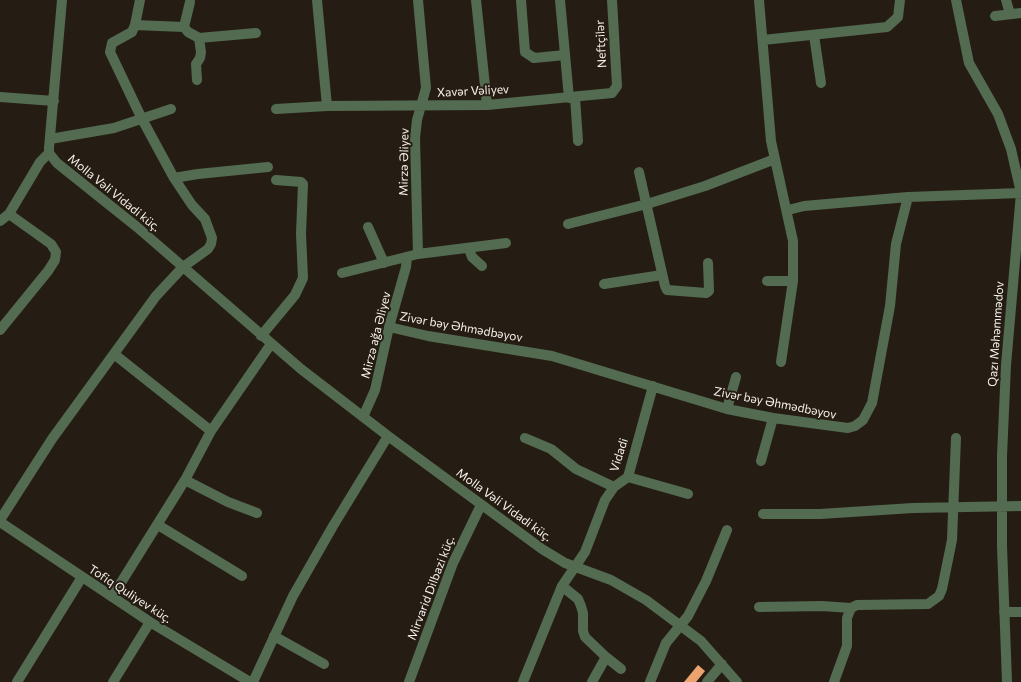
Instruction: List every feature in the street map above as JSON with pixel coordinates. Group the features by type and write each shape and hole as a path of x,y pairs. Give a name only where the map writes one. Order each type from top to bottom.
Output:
{"street":[{"path":"0,221 9,214 40,162 49,153 62,0"},
{"path":"0,521 35,464 156,296 183,267 208,249 212,244 212,238 205,219 192,205 174,178 142,119 109,48 112,43 132,32 136,25 140,0"},
{"path":"317,0 326,106"},
{"name":"Mirzə Əliyev","path":"418,0 426,88 416,127 415,161 418,254"},
{"path":"476,0 487,104"},
{"path":"521,0 525,52 534,58 565,55"},
{"path":"560,0 565,55 578,141"},
{"name":"Neftçilər","path":"612,0 617,86"},
{"path":"759,0 770,129 775,160 794,240 793,281 781,362"},
{"path":"763,40 887,27 898,17 900,0"},
{"name":"Qazı Məhəmmədov","path":"956,0 969,63 998,114 1011,149 1021,193 1006,366 1002,507 1007,682"},
{"path":"1006,0 1010,14"},
{"path":"184,27 190,2"},
{"path":"995,16 1021,13"},
{"path":"136,25 184,27 188,32 199,38 256,33"},
{"path":"814,35 820,83"},
{"path":"196,80 196,64 201,52 199,38"},
{"name":"Xavər Vəliyev","path":"276,109 326,106 487,104 572,98 612,93 617,86"},
{"path":"0,96 54,101"},
{"path":"50,139 114,128 171,109"},
{"name":"Molla Vəli Vidadi küç.","path":"49,153 57,163 183,267 271,344 363,417 542,550 575,567 611,580 627,588 680,624 701,642 737,682"},
{"path":"568,224 647,204 705,186 775,160"},
{"path":"174,178 268,167"},
{"path":"639,172 665,286 671,292 706,293 709,291 710,287 708,263"},
{"path":"262,336 295,295 303,278 301,234 303,184 301,182 276,180"},
{"path":"788,210 804,206 908,197 1021,193"},
{"name":"Zivər bəy Əhmədbəyov","path":"389,327 428,336 552,356 727,409 773,418 848,428 855,426 863,420 872,403 890,306 896,244 908,197"},
{"path":"0,330 48,271 55,260 56,252 51,244 9,214"},
{"path":"368,227 384,263"},
{"path":"342,273 418,254 469,249 506,243"},
{"path":"469,249 472,257 482,266"},
{"name":"Mirzə ağa Əliyev","path":"363,417 376,390 389,327 406,267 407,257"},
{"path":"604,284 662,275"},
{"path":"767,281 793,281"},
{"path":"112,597 185,480 211,430 271,344"},
{"path":"114,354 211,430"},
{"path":"727,409 736,377"},
{"name":"Vidadi","path":"523,682 562,586 585,552 605,500 614,487 628,477 653,386"},
{"path":"761,461 773,418"},
{"path":"251,682 297,590 388,436"},
{"path":"525,438 551,449 576,469 614,487"},
{"path":"759,607 822,606 851,608 857,605 928,604 939,596 949,560 956,438"},
{"path":"628,477 688,494"},
{"path":"185,480 228,502 258,513"},
{"name":"Mirvarid Dilbazi küç.","path":"409,682 453,563 481,504"},
{"path":"763,514 820,514 913,508 1021,506"},
{"name":"Tofiq Quliyev küç.","path":"0,521 150,622 251,682"},
{"path":"158,525 242,576"},
{"path":"650,682 666,643 692,610 706,581 727,530"},
{"path":"18,682 82,577"},
{"path":"562,586 578,600 583,613 583,631 585,637 621,669"},
{"path":"834,682 847,646 847,618 851,608"},
{"path":"1004,612 1021,612"},
{"path":"114,682 150,622"},
{"path":"274,636 324,664"},
{"path":"592,682 606,657"},
{"path":"707,682 722,664"}],"building":[{"path":"698,665 705,671 696,682 684,682"}]}
